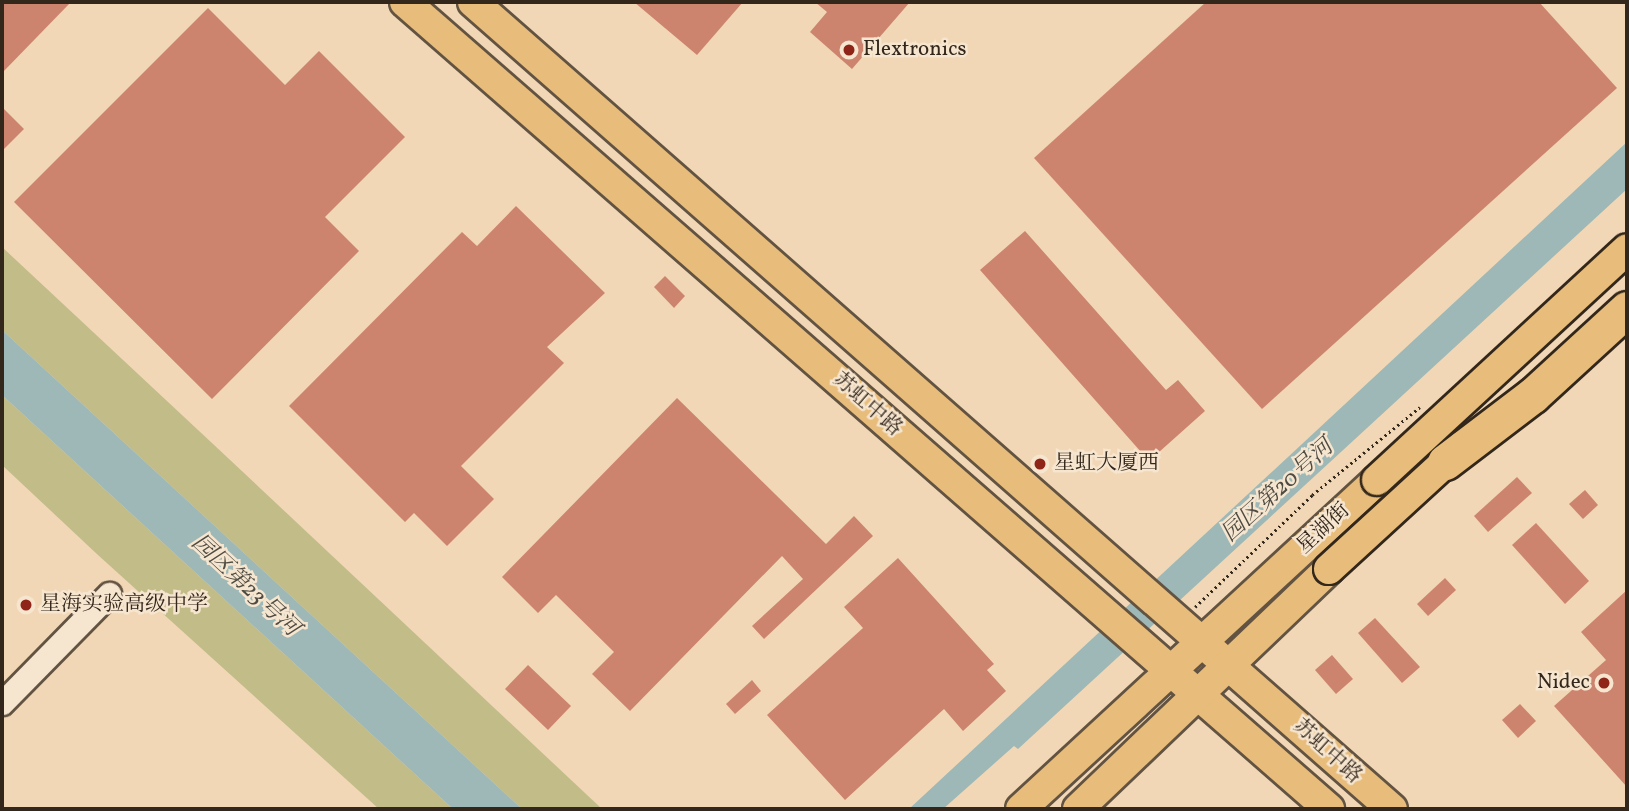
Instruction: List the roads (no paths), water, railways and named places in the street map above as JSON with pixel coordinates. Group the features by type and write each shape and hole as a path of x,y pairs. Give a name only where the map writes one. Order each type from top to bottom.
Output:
{"highway":[{"path":"1445,462 1533,395 1627,309"}],"main road":[{"name":"苏虹中路","path":"405,2 1329,809"},
{"name":"苏虹中路","path":"473,2 1186,625 1392,809"},
{"name":"星湖街","path":"1021,809 1171,672 1186,625 1307,545 1627,249"},
{"name":"星湖街","path":"1078,809 1196,693 1627,294"}],"street":[{"path":"2,703 109,594"}],"water":[{"name":"园区第20号河","path":"1627,142 1627,189 1018,749 1014,746 943,809 909,809"},
{"name":"园区第23号河","path":"2,330 522,809 453,809 2,395"}],"place":[{"name":"Flextronics","path":"849,50"},
{"name":"星虹大厦西","path":"1040,464"},
{"name":"星海实验高级中学","path":"26,605"},
{"name":"Nidec","path":"1604,683"}]}
